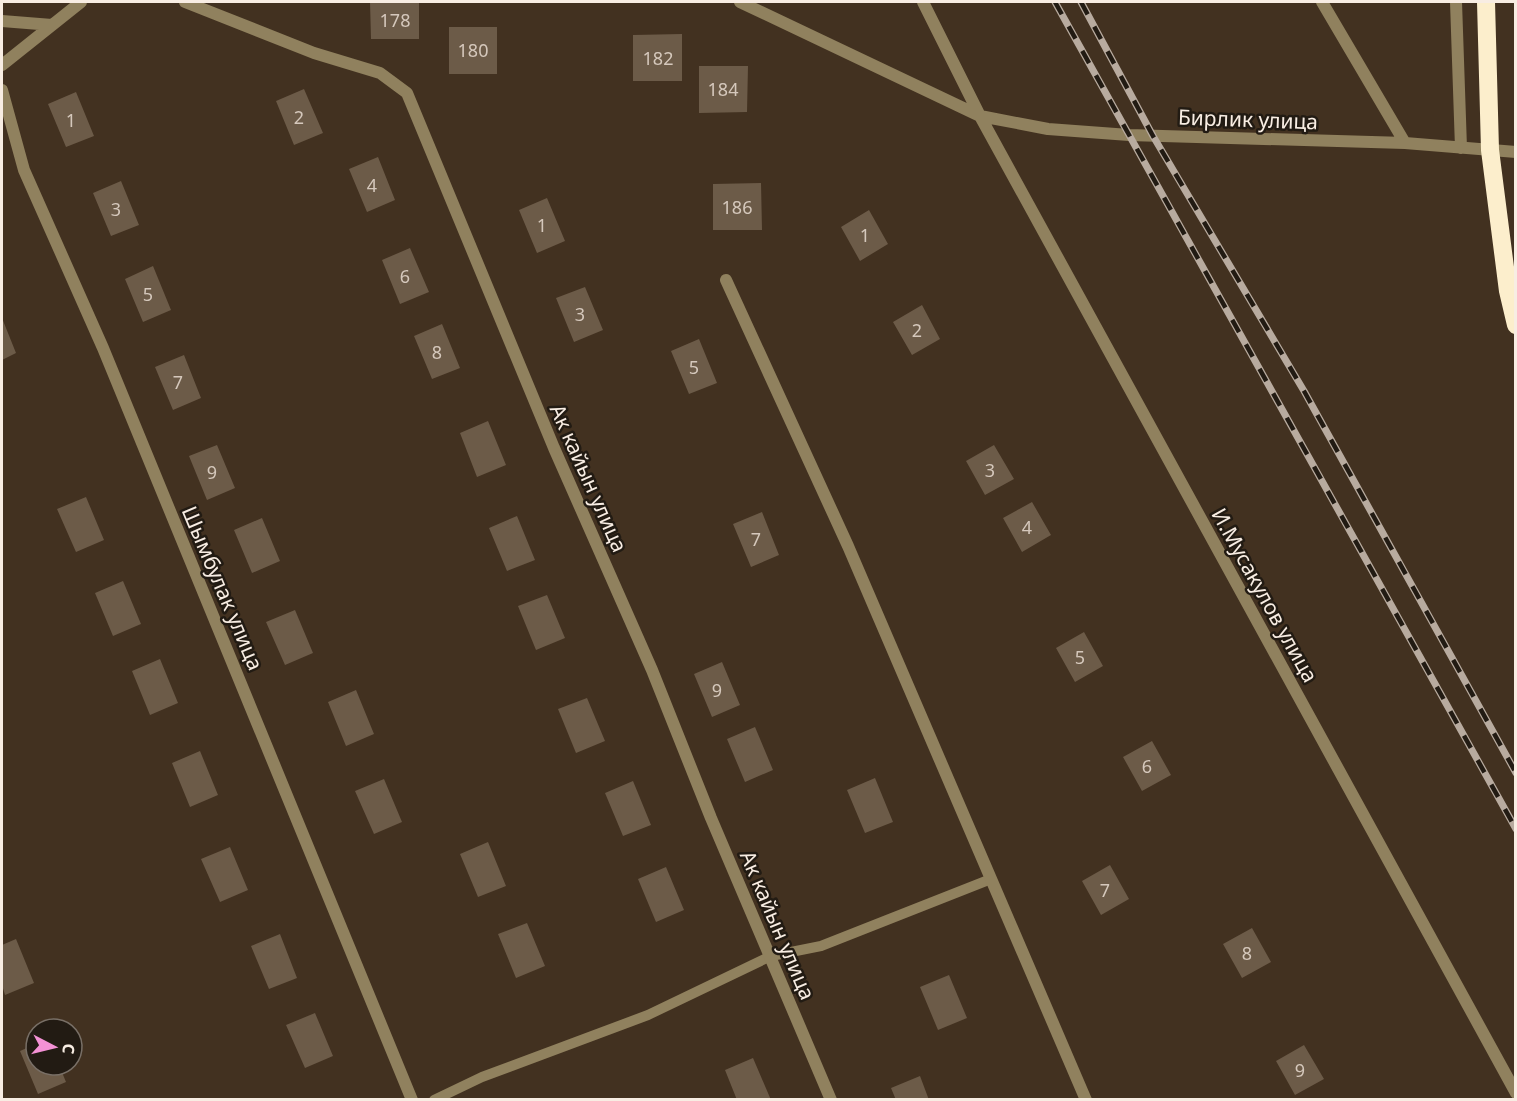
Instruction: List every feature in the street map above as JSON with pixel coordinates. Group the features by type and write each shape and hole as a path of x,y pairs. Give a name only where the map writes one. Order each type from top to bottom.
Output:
{"highway":[{"path":"1485,2 1490,150 1508,291 1515,325"}],"street":[{"path":"2,64 81,2"},
{"name":"Ак кайын улица","path":"184,2 314,53 380,73 407,93 554,448 652,670 711,818 831,1100"},
{"name":"Бирлик улица","path":"740,2 980,116 1048,129 1129,135 1405,143 1515,152"},
{"name":"И.Мусакулов улица","path":"923,2 980,116 1515,1093"},
{"path":"1322,2 1405,143"},
{"path":"1456,2 1461,148"},
{"path":"2,21 52,25"},
{"name":"Шымбулак улица","path":"2,90 24,170 103,348 412,1100"},
{"path":"726,280 848,546 1086,1100"}],"lane":[{"path":"434,1100 482,1077 648,1015 771,956 821,946 991,879"}],"building":[{"path":"370,2 419,2 419,39 371,39"},
{"path":"449,27 497,27 497,74 449,74"},
{"path":"682,34 682,81 633,81 633,35"},
{"path":"699,66 748,66 747,112 699,113"},
{"path":"304,89 323,133 294,145 276,101"},
{"path":"76,92 94,136 66,147 48,104"},
{"path":"378,157 395,200 367,212 349,169"},
{"path":"121,181 139,225 111,236 93,193"},
{"path":"761,183 762,230 713,230 713,184"},
{"path":"547,198 565,241 537,253 519,210"},
{"path":"869,210 888,244 860,261 841,227"},
{"path":"410,248 429,292 400,304 382,260"},
{"path":"153,266 171,310 143,322 125,279"},
{"path":"585,287 603,330 574,342 556,298"},
{"path":"922,305 940,339 912,355 893,322"},
{"path":"2,318 16,353 2,360"},
{"path":"442,324 460,368 432,379 414,336"},
{"path":"699,339 717,383 689,394 671,351"},
{"path":"184,355 201,398 173,410 155,367"},
{"path":"488,421 506,465 477,477 460,433"},
{"path":"217,445 235,488 207,500 189,456"},
{"path":"994,445 1014,479 985,495 966,461"},
{"path":"86,497 104,540 76,552 57,509"},
{"path":"1032,502 1051,535 1022,552 1003,518"},
{"path":"762,512 779,555 751,567 733,524"},
{"path":"517,516 535,560 507,571 489,528"},
{"path":"262,518 280,561 252,573 234,530"},
{"path":"123,581 141,624 113,636 95,593"},
{"path":"547,595 565,638 536,650 518,606"},
{"path":"295,610 313,653 285,665 266,622"},
{"path":"1084,632 1103,666 1075,682 1056,648"},
{"path":"160,659 178,703 150,715 132,671"},
{"path":"722,662 740,705 712,717 694,674"},
{"path":"356,690 374,734 346,746 328,702"},
{"path":"587,698 605,741 576,753 558,709"},
{"path":"755,727 773,770 745,782 727,739"},
{"path":"1152,741 1171,775 1142,791 1123,757"},
{"path":"200,751 218,795 190,807 172,763"},
{"path":"875,778 893,822 865,833 847,790"},
{"path":"384,779 402,822 374,834 355,791"},
{"path":"633,781 651,825 623,836 605,793"},
{"path":"488,842 506,886 478,897 460,854"},
{"path":"230,847 248,890 220,902 201,859"},
{"path":"1110,865 1129,899 1101,915 1082,881"},
{"path":"666,867 684,910 656,922 638,879"},
{"path":"527,923 545,966 516,978 498,934"},
{"path":"1252,928 1271,962 1242,978 1223,944"},
{"path":"280,934 297,978 269,989 251,946"},
{"path":"16,939 34,983 5,995 2,985 2,945"},
{"path":"949,975 967,1018 938,1030 920,987"},
{"path":"315,1013 333,1056 305,1068 286,1025"},
{"path":"1304,1045 1324,1079 1295,1095 1276,1061"},
{"path":"24,1049 24,1061 20,1051"},
{"path":"753,1058 771,1100 737,1100 725,1070"},
{"path":"920,1076 929,1100 896,1100 891,1088"},
{"path":"31,1077 64,1077 66,1082 38,1094"}],"railway":[{"path":"1055,2 1516,829"},
{"path":"1081,2 1153,136 1304,391 1516,773"}]}
